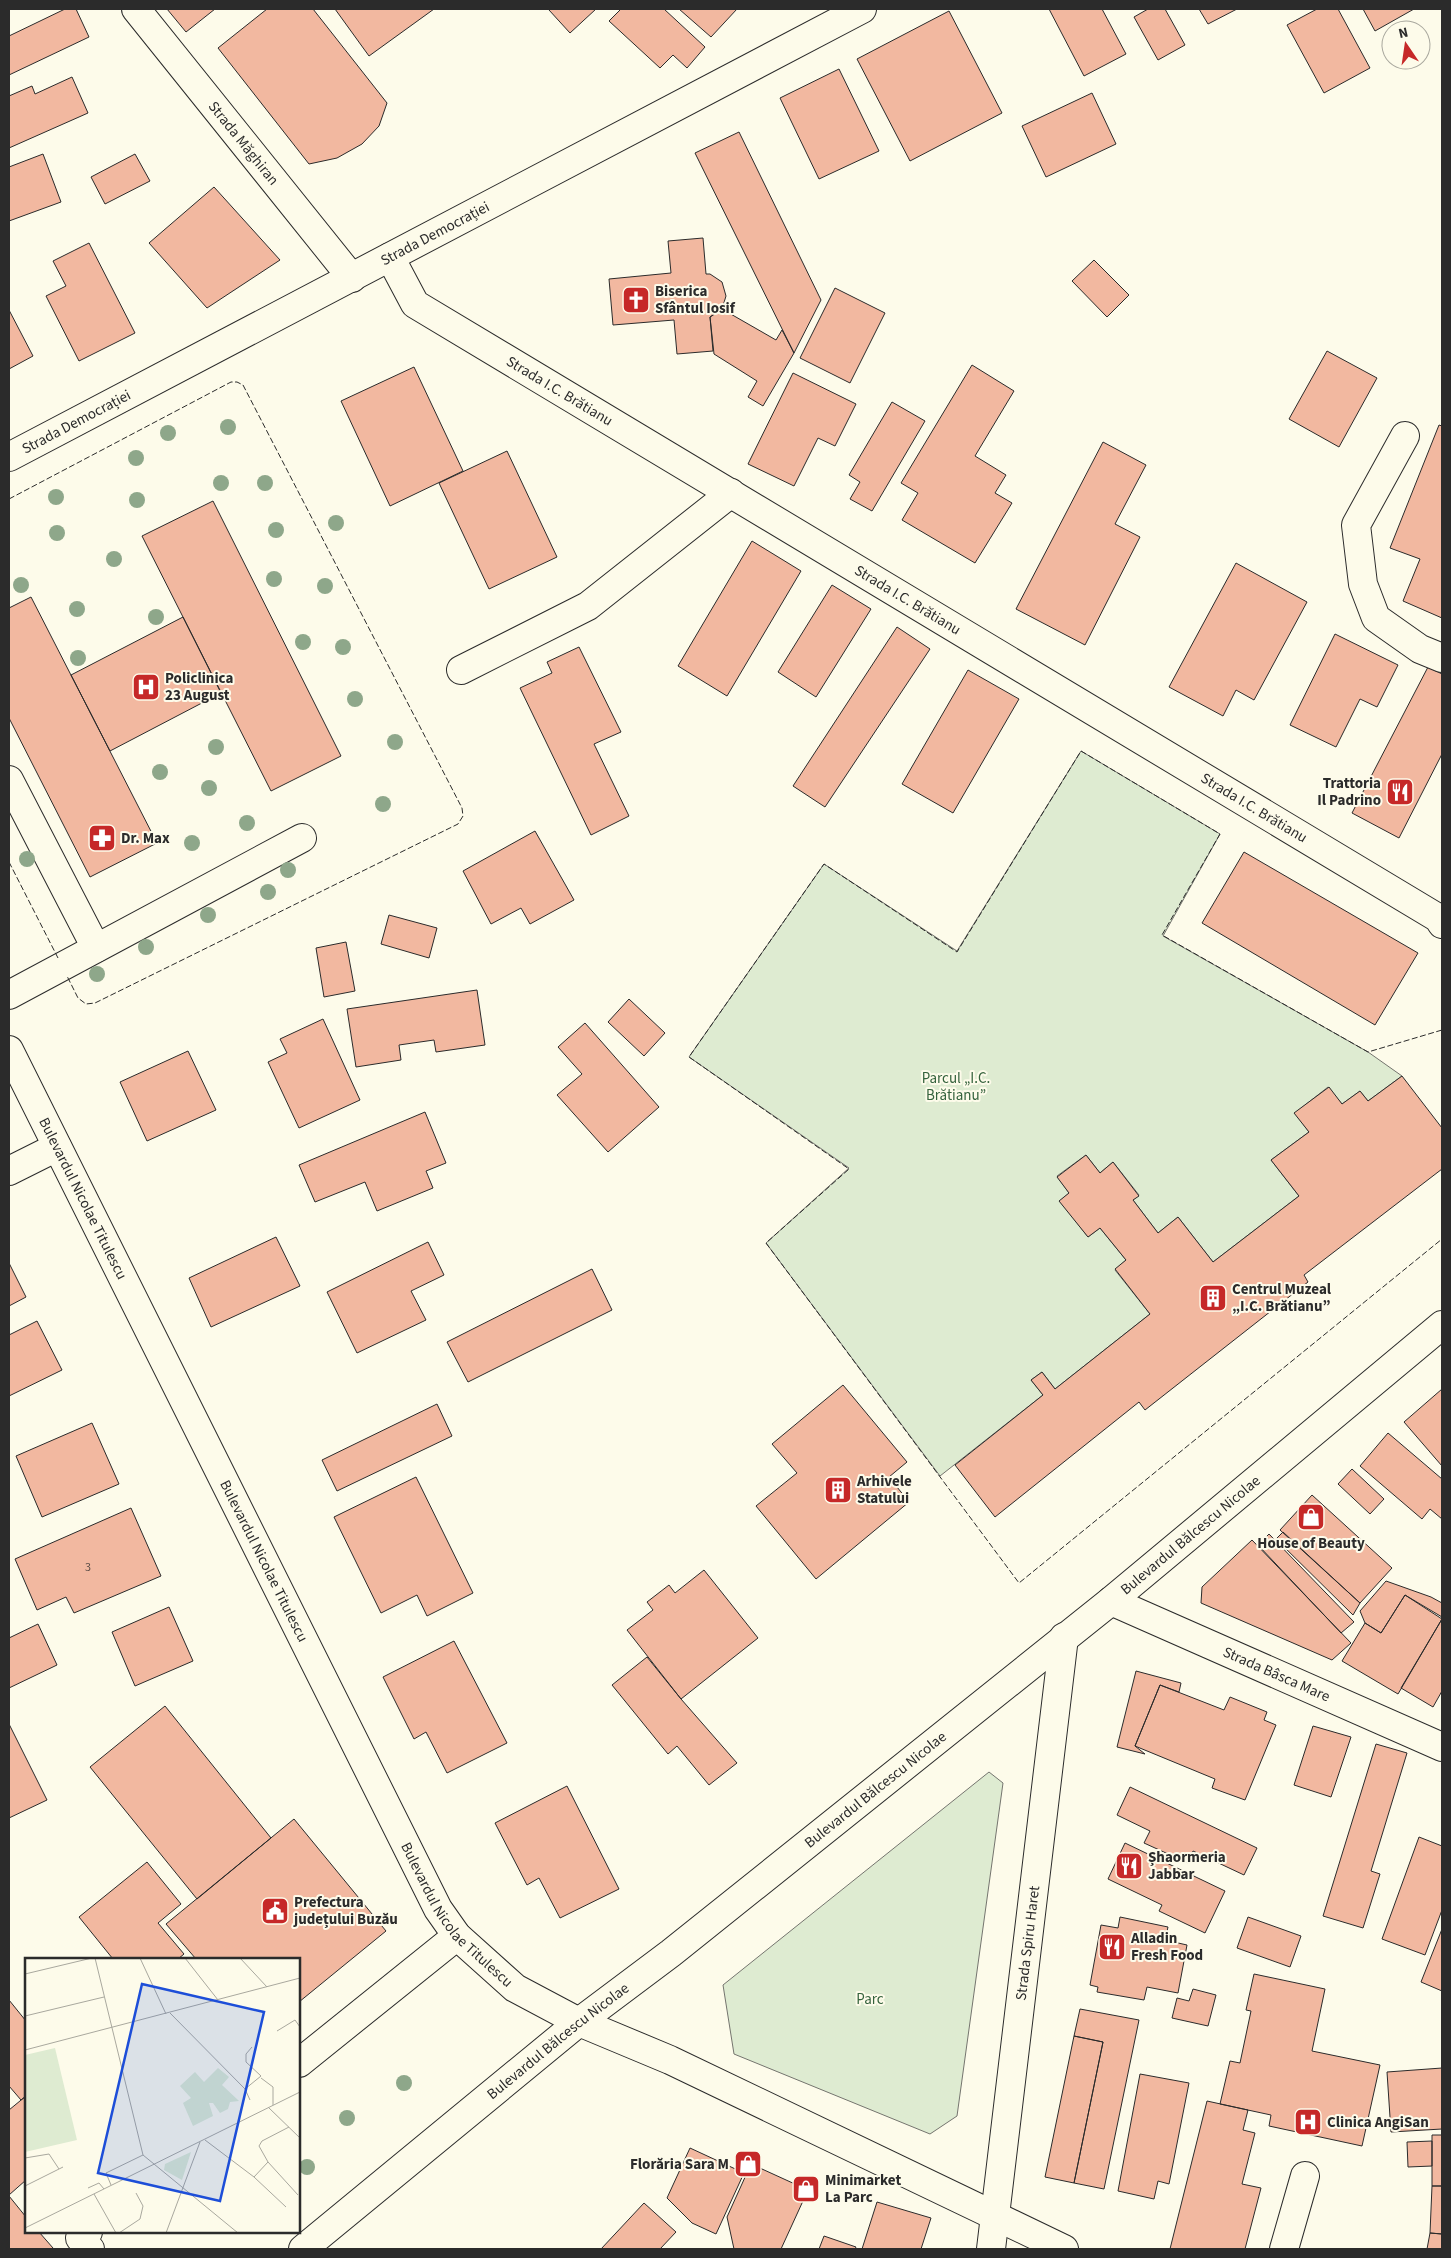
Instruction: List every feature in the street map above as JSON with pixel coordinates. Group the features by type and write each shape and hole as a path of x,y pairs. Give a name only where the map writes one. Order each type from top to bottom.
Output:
{"street":[{"name":"Strada Măghiran","path":"136,9 352,278"},
{"name":"Strada Democrației","path":"9,457 862,9"},
{"name":"Strada I.C. Brătianu","path":"390,258 415,304 1441,918"},
{"path":"1405,436 1356,525 1363,584 1376,618 1420,649 1442,658"},
{"path":"461,670 588,606 731,493"},
{"path":"9,780 96,948"},
{"path":"9,995 302,838"},
{"name":"Bulevardul Nicolae Titulescu","path":"9,1050 438,1909 457,1936 515,1988 579,2022 670,2060 1064,2249"},
{"path":"9,1171 58,1147"},
{"name":"Bulevardul Bălcescu Nicolae","path":"303,2249 579,2022 671,1952 1111,1601 1442,1324"},
{"name":"Strada Bâsca Mare","path":"1111,1601 1442,1747"},
{"name":"Strada Spiru Haret","path":"991,2249 1064,1637"},
{"path":"300,2062 457,1936"},
{"path":"1284,2249 1304,2176"},
{"path":"87,2233 80,2238 90,2249"}],"green space":[{"name":"Parcul „I.C. Brătianu”","path":"1081,751 1220,834 1163,936 1368,1052 1402,1076 1368,1101 1360,1091 1342,1104 1328,1087 1295,1113 1309,1132 1271,1160 1299,1196 1213,1262 1178,1217 1158,1233 1133,1200 1139,1195 1113,1162 1100,1173 1086,1155 1057,1176 1069,1193 1060,1201 1088,1237 1100,1228 1126,1260 1115,1270 1150,1314 1055,1389 1042,1372 1031,1380 1043,1395 940,1476 766,1243 849,1168 689,1057 824,864 957,951"},
{"name":"Parc","path":"989,1772 1003,1783 957,2116 930,2134 734,2054 723,1985"}],"building":[{"path":"65,9 76,9 89,37 9,75 9,36"},
{"path":"167,9 215,9 186,32"},
{"path":"267,9 313,9 387,103 379,126 362,144 337,158 309,164 218,48"},
{"path":"335,9 434,9 369,56"},
{"path":"550,9 596,9 570,33"},
{"path":"621,9 664,9 705,47 687,68 673,55 660,68 609,21"},
{"path":"679,9 737,9 711,37"},
{"path":"1049,9 1102,9 1126,54 1084,76"},
{"path":"1148,9 1165,9 1185,45 1158,60 1134,17"},
{"path":"1199,9 1237,9 1208,24"},
{"path":"1317,9 1338,9 1370,68 1324,93 1287,25"},
{"path":"1363,9 1414,9 1394,20 1381,20 1381,28 1375,31"},
{"path":"949,11 1002,113 910,161 857,59"},
{"path":"839,69 879,151 819,179 780,98"},
{"path":"72,77 88,113 9,148 9,96 32,86 35,94"},
{"path":"1092,93 1116,144 1046,177 1022,126"},
{"path":"739,132 821,300 794,353 695,153"},
{"path":"43,154 61,202 9,221 9,167"},
{"path":"135,154 150,181 105,204 91,177"},
{"path":"214,187 280,260 207,308 149,243"},
{"path":"703,238 706,274 710,274 722,282 726,296 722,309 710,317 713,351 677,354 674,320 613,325 609,279 671,273 668,241"},
{"path":"89,243 135,333 79,361 46,296 66,286 53,261"},
{"path":"1094,260 1129,295 1107,317 1072,281"},
{"path":"835,288 885,313 850,383 800,358"},
{"path":"722,309 776,340 782,330 794,353 763,406 748,397 757,381 714,354 710,317"},
{"path":"9,310 33,356 9,369"},
{"path":"1327,351 1377,378 1339,447 1289,419"},
{"path":"972,365 1014,391 975,456 1006,475 995,493 1012,503 975,563 902,520 918,493 901,483"},
{"path":"414,367 463,471 390,506 341,401"},
{"path":"793,373 856,404 835,446 818,438 794,486 748,464"},
{"path":"892,402 925,421 872,511 850,499 860,482 849,475"},
{"path":"1439,425 1442,426 1442,618 1403,601 1420,559 1390,548"},
{"path":"1103,442 1146,465 1115,524 1140,537 1085,645 1016,609"},
{"path":"507,451 557,557 489,589 439,483"},
{"path":"213,501 341,756 271,791 142,536"},
{"path":"752,541 801,571 727,696 678,666"},
{"path":"1236,563 1307,602 1254,700 1236,690 1223,716 1169,687"},
{"path":"832,585 871,609 816,697 778,672"},
{"path":"31,597 157,843 90,877 9,718 9,608"},
{"path":"183,617 221,693 110,751 71,675"},
{"path":"897,627 930,649 825,807 793,786"},
{"path":"1335,634 1398,665 1377,707 1360,699 1336,747 1290,725"},
{"path":"579,647 621,732 594,744 629,816 591,835 520,688 552,673 547,662"},
{"path":"1428,667 1442,674 1442,754 1399,838 1352,813"},
{"path":"968,670 1019,699 953,813 902,784"},
{"path":"535,831 574,900 530,924 521,908 491,924 463,871"},
{"path":"1244,852 1418,953 1375,1025 1202,923"},
{"path":"389,915 437,928 429,958 381,944"},
{"path":"346,942 355,991 324,997 316,948"},
{"path":"477,990 485,1045 436,1052 434,1040 399,1045 401,1060 356,1067 347,1009"},
{"path":"629,999 665,1033 644,1056 608,1022"},
{"path":"323,1019 360,1100 299,1128 268,1062 287,1053 280,1039"},
{"path":"585,1023 659,1107 608,1152 557,1095 582,1074 558,1047"},
{"path":"188,1051 216,1110 147,1141 120,1082"},
{"name":"Centrul Muzeal „I.C. Brătianu”","path":"1402,1076 1442,1128 1442,1169 1304,1275 1308,1282 1145,1410 1139,1402 995,1517 955,1465 1043,1395 1031,1380 1042,1372 1055,1389 1150,1314 1115,1269 1126,1260 1100,1228 1088,1237 1059,1201 1069,1193 1057,1177 1086,1155 1100,1173 1113,1162 1139,1196 1133,1200 1158,1233 1178,1217 1213,1262 1299,1196 1271,1160 1309,1132 1294,1113 1329,1087 1342,1104 1360,1091 1368,1101"},
{"path":"425,1112 446,1163 426,1171 433,1188 377,1211 365,1182 315,1202 299,1165"},
{"path":"276,1237 300,1286 211,1327 189,1278"},
{"path":"428,1242 444,1275 411,1291 426,1320 357,1353 327,1292"},
{"path":"9,1263 26,1297 9,1306"},
{"path":"592,1269 612,1310 468,1382 447,1342"},
{"path":"37,1321 62,1370 9,1396 9,1335"},
{"name":"Arhivele Statului","path":"843,1385 907,1462 889,1477 909,1502 816,1579 756,1506 797,1473 772,1444"},
{"path":"1442,1389 1442,1466 1404,1422"},
{"path":"437,1404 452,1436 337,1491 322,1460"},
{"path":"92,1423 119,1484 42,1517 16,1456"},
{"path":"1388,1433 1442,1479 1442,1519 1430,1509 1422,1519 1360,1466"},
{"path":"1352,1469 1384,1499 1370,1514 1338,1484"},
{"path":"416,1477 473,1593 427,1616 417,1595 381,1613 334,1517"},
{"path":"1312,1495 1392,1568 1360,1603 1280,1530"},
{"path":"131,1508 161,1576 74,1613 66,1597 37,1610 15,1559"},
{"path":"1283,1532 1360,1603 1353,1615 1276,1539"},
{"path":"1269,1534 1354,1622 1341,1633 1258,1545"},
{"path":"1252,1540 1351,1643 1332,1660 1201,1603 1202,1587"},
{"path":"704,1570 758,1638 681,1699 627,1630 653,1610 647,1602 669,1585 675,1593"},
{"path":"1386,1581 1431,1597 1442,1603 1442,1617 1405,1595 1381,1633 1365,1623 1360,1611"},
{"path":"1405,1595 1442,1619 1398,1694 1342,1661 1365,1623 1381,1633"},
{"path":"169,1607 193,1661 135,1686 112,1632"},
{"path":"1442,1619 1442,1691 1433,1707 1401,1688"},
{"path":"38,1624 57,1665 9,1688 9,1638"},
{"path":"454,1641 507,1743 447,1773 426,1732 414,1739 383,1677"},
{"path":"647,1657 737,1763 709,1785 677,1746 668,1754 612,1685"},
{"path":"1136,1671 1181,1683 1179,1692 1160,1685 1135,1746 1145,1754 1117,1747"},
{"path":"1160,1685 1224,1710 1230,1697 1267,1712 1264,1720 1276,1725 1245,1800 1212,1788 1215,1779 1135,1746"},
{"path":"165,1706 271,1838 197,1899 90,1767"},
{"path":"9,1724 47,1800 9,1818"},
{"path":"1313,1726 1351,1737 1331,1797 1294,1785"},
{"path":"1376,1744 1407,1753 1371,1871 1380,1874 1363,1928 1323,1916"},
{"path":"567,1786 619,1889 560,1918 539,1878 527,1885 495,1823"},
{"path":"1130,1787 1257,1848 1244,1875 1193,1851 1188,1863 1144,1843 1150,1831 1117,1815"},
{"name":"Prefectura județului Buzău","path":"294,1819 386,1931 300,2001 300,1958 195,1958 166,1924"},
{"path":"1419,1837 1442,1846 1442,1910 1425,1955 1382,1939"},
{"path":"1125,1843 1225,1891 1205,1933 1159,1911 1162,1905 1108,1879"},
{"path":"147,1862 181,1904 158,1923 184,1954 179,1958 112,1958 79,1917"},
{"path":"1120,1917 1168,1927 1165,1940 1187,1945 1178,1993 1147,1987 1144,2000 1097,1992 1098,1987 1090,1985 1101,1925 1118,1928"},
{"path":"1248,1917 1301,1936 1290,1967 1237,1948"},
{"path":"1442,1929 1442,1991 1421,1982"},
{"path":"1254,1974 1325,1989 1312,2051 1380,2065 1362,2146 1269,2126 1271,2115 1220,2104 1230,2061 1240,2063 1251,2011 1246,2010"},
{"path":"1193,1989 1216,1995 1208,2026 1172,2018 1177,1998 1189,2001"},
{"path":"9,2000 25,2020 25,2097 21,2100 9,2086"},
{"path":"1080,2009 1139,2020 1104,2189 1074,2183 1103,2042 1074,2036"},
{"path":"1074,2036 1103,2042 1074,2183 1045,2177"},
{"path":"1442,2068 1442,2129 1391,2132 1387,2072"},
{"path":"1140,2074 1189,2083 1169,2184 1158,2181 1154,2199 1118,2191"},
{"path":"25,2097 25,2181 9,2195 9,2110"},
{"path":"1207,2101 1248,2110 1243,2130 1255,2133 1242,2184 1261,2188 1245,2249 1170,2249"},
{"path":"1432,2135 1442,2135 1442,2186 1432,2186"},
{"path":"1432,2141 1432,2166 1408,2167 1407,2142"},
{"path":"690,2148 744,2173 716,2234 692,2223 667,2198"},
{"path":"751,2164 808,2190 781,2249 734,2249 727,2217"},
{"path":"1432,2186 1442,2186 1442,2234 1430,2233"},
{"path":"9,2196 25,2216 25,2233 40,2233 53,2248 9,2249"},
{"path":"877,2202 931,2218 921,2249 862,2249"},
{"path":"644,2203 676,2232 660,2249 601,2249"},
{"path":"1430,2233 1442,2234 1442,2249 1427,2249"},
{"path":"824,2236 856,2247 855,2249 819,2249"}],"fence":[{"path":"9,499 231,382 243,385 462,808 463,816 458,824 95,1003 86,1004 78,998 67,976"},
{"path":"1442,1030 1368,1052 1162,935 1220,834 1081,751 957,952 824,864 689,1057 849,1169 766,1243 1019,1583 1442,1239"},
{"path":"9,862 58,958"}],"place":[{"name":"Biserica Sfântul Iosif","path":"636,300"},
{"name":"Policlinica 23 August","path":"146,687"},
{"name":"Trattoria Il Padrino","path":"1400,792"},
{"name":"Dr. Max","path":"102,838"},
{"name":"Centrul Muzeal „I.C. Brătianu”","path":"1213,1298"},
{"name":"Arhivele Statului","path":"838,1490"},
{"name":"House of Beauty","path":"1311,1517"},
{"name":"Șhaormeria Jabbar","path":"1129,1866"},
{"name":"Prefectura județului Buzău","path":"275,1911"},
{"name":"Alladin Fresh Food","path":"1112,1947"},
{"name":"Clinica AngiSan","path":"1308,2122"},
{"name":"Florăria Sara M","path":"748,2164"},
{"name":"Minimarket La Parc","path":"806,2189"}]}
